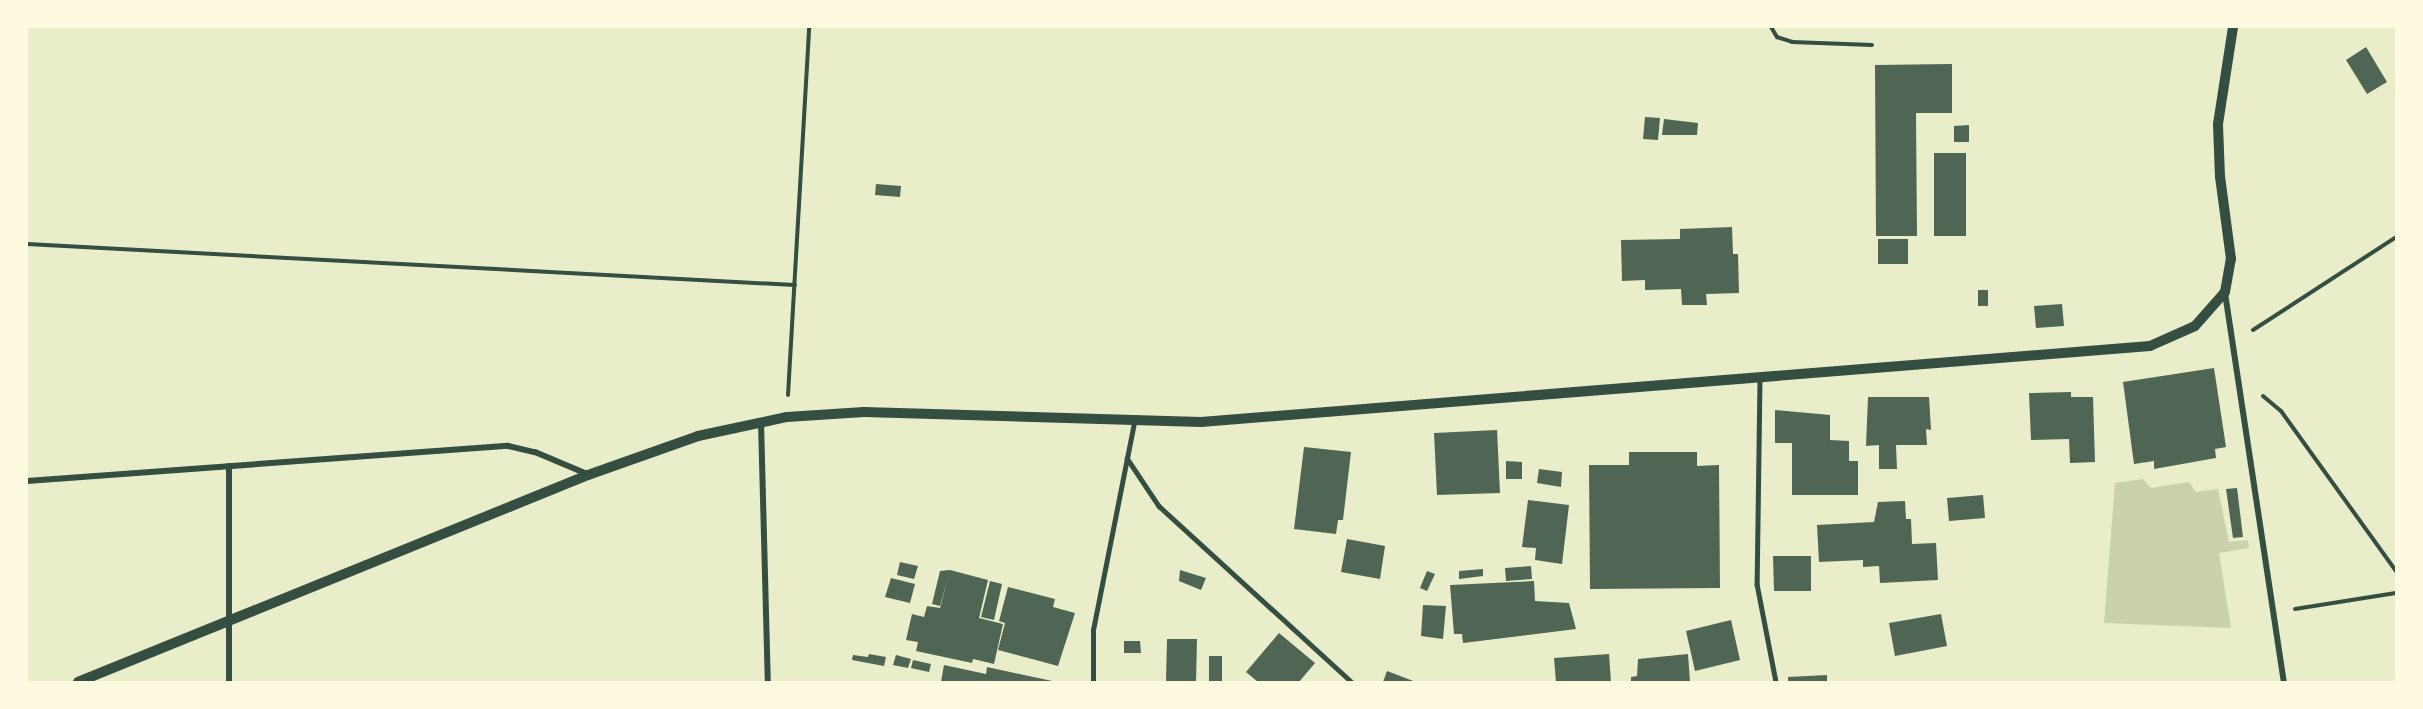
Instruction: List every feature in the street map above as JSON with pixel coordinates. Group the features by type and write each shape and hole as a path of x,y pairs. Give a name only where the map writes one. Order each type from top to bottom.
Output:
{"street":[{"path":"2233,27 2218,124 2220,177 2231,259 2225,292 2284,682"},
{"path":"78,682 588,475 699,436 787,417 864,412 1134,422 1225,420 1568,395 1760,376 2150,346 2195,326 2225,292"},
{"path":"761,422 768,682"},
{"path":"27,481 508,446 535,452 588,475"},
{"path":"229,466 229,682"}],"lane":[{"path":"1760,376 1756,584 1776,682"},
{"path":"1093,682 1094,630 1134,422"},
{"path":"1127,458 1159,506 1352,682"}],"path":[{"path":"787,417 809,27"},
{"path":"1771,27 1777,37 1792,42 1872,45"},
{"path":"2233,343 2396,237"},
{"path":"27,244 795,285"},
{"path":"2237,374 2281,411 2396,571"},
{"path":"2274,612 2396,593"}],"green space":[{"path":"2143,479 2151,488 2189,482 2196,492 2218,489 2229,542 2248,540 2249,548 2219,553 2231,628 2104,623 2115,483"}],"building":[{"path":"2366,47 2387,82 2367,94 2346,60"},
{"path":"1952,64 1952,113 1916,113 1917,236 1876,236 1875,65"},
{"path":"1645,117 1660,118 1658,140 1643,139"},
{"path":"1664,119 1698,123 1697,135 1662,135"},
{"path":"1969,125 1969,142 1954,142 1954,126"},
{"path":"1934,153 1966,153 1966,236 1934,236"},
{"path":"876,184 901,186 900,197 875,195"},
{"path":"1732,227 1733,254 1738,254 1739,293 1706,294 1707,305 1682,305 1681,289 1645,290 1645,280 1622,281 1621,240 1680,239 1680,229"},
{"path":"1878,239 1908,239 1908,264 1878,264"},
{"path":"1978,290 1988,290 1988,306 1978,306"},
{"path":"2062,304 2064,326 2036,328 2034,306"},
{"path":"2214,368 2226,447 2215,449 2216,458 2154,469 2154,461 2134,464 2123,382"},
{"path":"2071,392 2071,397 2093,397 2095,462 2070,463 2069,439 2031,440 2029,393"},
{"path":"1868,397 1929,397 1931,430 1926,429 1927,445 1896,445 1897,469 1879,469 1879,445 1866,446"},
{"path":"1775,410 1830,415 1830,440 1849,441 1849,461 1858,461 1858,495 1792,495 1792,443 1775,443"},
{"path":"1497,430 1500,493 1437,495 1434,433"},
{"path":"1304,447 1351,452 1343,520 1338,520 1336,534 1294,529"},
{"path":"1629,452 1697,452 1697,466 1719,465 1720,588 1590,589 1589,465 1629,465"},
{"path":"1506,461 1522,462 1522,479 1506,479"},
{"path":"1539,469 1562,472 1561,487 1537,483"},
{"path":"2237,488 2243,537 2233,538 2226,489"},
{"path":"1983,495 1985,518 1949,521 1947,498"},
{"path":"1528,500 1569,505 1562,564 1535,560 1536,548 1522,547"},
{"path":"1905,501 1906,519 1911,519 1912,544 1936,543 1938,580 1880,583 1879,566 1863,567 1863,560 1819,562 1817,525 1874,522 1878,502"},
{"path":"1347,539 1385,546 1380,579 1341,572"},
{"path":"1773,556 1811,556 1811,591 1774,591"},
{"path":"900,562 918,566 914,579 897,575"},
{"path":"1531,566 1532,579 1506,581 1505,568"},
{"path":"1483,569 1483,576 1459,579 1459,571"},
{"path":"950,570 988,580 979,618 1003,624 994,664 973,659 972,663 916,651 918,642 906,640 912,614 924,617 927,606 940,608 948,577 940,606 932,604 940,571"},
{"path":"1180,570 1206,578 1201,590 1179,581"},
{"path":"1427,571 1435,574 1427,591 1420,588"},
{"path":"891,578 915,584 910,603 885,597"},
{"path":"990,581 1002,584 994,620 981,617"},
{"path":"1534,581 1535,601 1569,603 1576,629 1463,643 1462,634 1454,634 1450,585"},
{"path":"1008,587 1055,599 1053,607 1075,613 1058,666 998,650 1005,623 999,621"},
{"path":"1423,605 1446,606 1443,639 1421,636"},
{"path":"1941,614 1947,646 1895,656 1889,623"},
{"path":"1731,620 1740,660 1695,671 1686,631"},
{"path":"1279,633 1315,663 1299,682 1258,682 1246,672"},
{"path":"1167,639 1197,639 1196,682 1166,682"},
{"path":"1124,641 1140,641 1141,653 1124,653"},
{"path":"869,654 886,657 884,666 852,660 853,655 868,657"},
{"path":"1609,654 1611,682 1556,682 1554,658"},
{"path":"1688,654 1690,682 1631,682 1631,677 1637,676 1638,659"},
{"path":"896,655 911,659 908,668 893,665"},
{"path":"1209,656 1222,656 1222,682 1209,682"},
{"path":"913,660 931,664 929,672 911,668"},
{"path":"944,665 986,674 987,667 1057,682 941,682"},
{"path":"1387,671 1416,682 1383,682"},
{"path":"1827,675 1827,682 1788,682 1788,677"}]}
